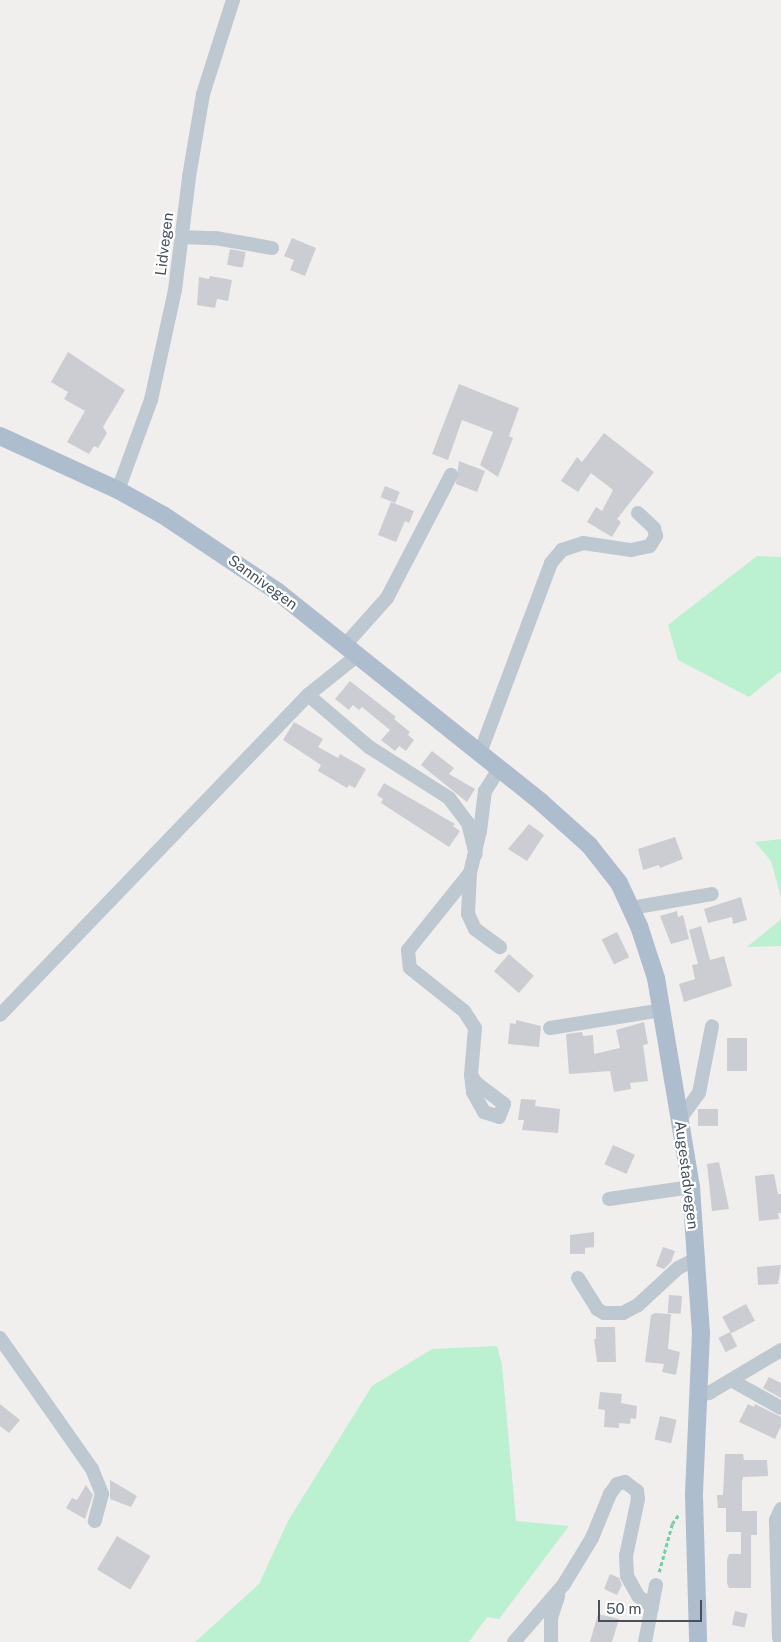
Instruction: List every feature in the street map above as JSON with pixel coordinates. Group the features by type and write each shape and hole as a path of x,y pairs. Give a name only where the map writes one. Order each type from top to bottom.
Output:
{"main road":[{"name":"Sannivegen","path":"0,436 118,490 220,551 352,650 499,769"},
{"name":"Augestadvegen","path":"499,769 589,845 619,883 631,908 656,978 691,1187 698,1258 701,1333 694,1495 698,1642"}],"street":[{"name":"Lidvegen","path":"118,490 151,400 175,290 181,237 203,94 233,0"},
{"path":"181,237 215,238 272,248"},
{"path":"0,1016 352,650 387,598 451,475"},
{"path":"480,754 556,556 569,546 583,543 631,550 650,546 656,536 654,528 638,513"},
{"path":"308,695 369,747 449,798 468,822 476,854"},
{"path":"499,769 485,791 476,854 470,873 470,923 500,948"},
{"path":"470,873 416,937 408,957 410,968 464,1011 475,1028 471,1075"},
{"path":"631,908 712,894"},
{"path":"550,1028 662,1010"},
{"path":"680,1119 699,1093 711,1044 712,1026"},
{"path":"609,1199 691,1187"},
{"path":"578,1278 597,1309 612,1315 623,1313 638,1305 678,1268 698,1258"},
{"path":"0,1338 92,1469 102,1494 95,1521"},
{"path":"697,1394 708,1393 781,1350"},
{"path":"731,1380 781,1408"},
{"path":"514,1642 564,1584 592,1538 610,1494 617,1484 625,1482 637,1491 638,1499 626,1556 627,1576 638,1596 652,1607"},
{"path":"778,1640 776,1520 781,1509"},
{"path":"551,1642 551,1618 564,1584"},
{"path":"645,1642 656,1585"}],"path":[{"path":"656,1585 672,1524 694,1495"}],"green space":[{"path":"757,556 781,557 781,671 749,697 678,660 668,625"},
{"path":"781,839 781,898 771,861 755,842"},
{"path":"781,917 781,946 747,947 779,921"},
{"path":"497,1346 502,1365 516,1521 569,1526 499,1619 487,1617 469,1642 195,1642 259,1584 288,1521 372,1386 432,1349"}],"building":[{"path":"292,238 316,248 305,276 290,270 294,260 284,256"},
{"path":"230,249 246,252 243,268 227,265"},
{"path":"210,276 232,280 228,301 217,299 215,308 197,305 199,277 209,279"},
{"path":"68,352 125,390 103,427 107,433 98,448 94,446 89,454 67,442 85,411 64,399 68,392 51,382"},
{"path":"459,384 519,408 509,436 513,438 498,477 480,465 493,432 462,420 448,460 432,454"},
{"path":"604,433 654,472 617,519 621,522 612,537 587,522 596,507 602,511 613,490 591,473 578,492 561,481 577,457 582,462"},
{"path":"459,461 485,471 477,492 456,484"},
{"path":"385,486 400,492 395,503 381,497"},
{"path":"391,502 414,511 409,523 405,521 396,542 378,535"},
{"path":"350,681 396,717 394,719 410,732 408,735 414,740 406,751 399,746 395,751 381,740 390,730 362,707 359,710 353,705 349,710 335,699"},
{"path":"294,722 323,739 318,747 338,758 340,754 366,769 355,788 349,785 347,788 318,771 321,765 283,740"},
{"path":"432,751 454,768 449,774 475,789 467,802 421,765"},
{"path":"384,783 455,824 453,826 460,831 449,847 381,803 383,799 377,795"},
{"path":"529,824 544,835 527,861 508,849"},
{"path":"675,837 683,859 660,868 659,865 643,870 638,849"},
{"path":"741,897 747,920 733,924 732,917 708,923 704,909"},
{"path":"677,911 678,917 683,915 689,939 671,944 660,916"},
{"path":"701,926 710,960 724,956 732,986 684,1002 679,984 695,979 692,965 698,964 689,930"},
{"path":"617,932 629,957 614,965 602,939"},
{"path":"509,954 534,976 519,993 494,971"},
{"path":"516,1020 541,1026 539,1047 508,1044 510,1023 516,1024"},
{"path":"644,1022 648,1044 643,1045 648,1081 630,1083 631,1089 614,1092 610,1071 569,1074 566,1034 582,1032 583,1036 593,1035 594,1054 620,1048 616,1030"},
{"path":"727,1038 747,1038 747,1071 727,1071"},
{"path":"521,1099 536,1100 535,1106 560,1109 558,1133 522,1130 524,1120 518,1120"},
{"path":"698,1109 718,1109 718,1126 698,1126"},
{"path":"613,1145 635,1155 626,1174 604,1164"},
{"path":"719,1162 729,1209 712,1211 707,1164"},
{"path":"774,1174 778,1194 781,1194 781,1213 778,1213 779,1219 759,1221 755,1176"},
{"path":"594,1232 594,1247 585,1248 585,1254 570,1254 570,1235"},
{"path":"663,1247 675,1251 671,1262 664,1269 656,1266"},
{"path":"781,1265 778,1284 758,1285 757,1267"},
{"path":"669,1295 682,1296 681,1314 668,1313"},
{"path":"746,1304 755,1321 731,1333 722,1317"},
{"path":"655,1313 671,1314 668,1349 680,1352 676,1375 662,1372 664,1364 645,1362 651,1315"},
{"path":"596,1327 615,1327 616,1362 597,1362 594,1339 596,1339"},
{"path":"730,1332 737,1346 726,1352 718,1338"},
{"path":"769,1377 781,1383 781,1398 763,1388"},
{"path":"600,1392 622,1394 621,1403 637,1406 636,1419 631,1418 630,1424 619,1423 619,1428 604,1427 605,1410 598,1409"},
{"path":"0,1404 20,1420 9,1433 0,1426"},
{"path":"748,1404 754,1407 755,1404 781,1417 781,1426 775,1439 739,1422"},
{"path":"660,1416 677,1420 671,1443 655,1439"},
{"path":"725,1454 743,1454 744,1460 767,1460 768,1476 743,1477 742,1482 742,1511 757,1511 757,1535 751,1535 751,1588 729,1588 727,1583 727,1560 729,1554 741,1554 741,1532 726,1532 726,1508 718,1508 717,1495 723,1495"},
{"path":"110,1480 137,1496 131,1507 110,1499"},
{"path":"86,1485 93,1495 85,1519 66,1508 72,1498 77,1500"},
{"path":"117,1536 150,1556 130,1590 97,1569"},
{"path":"610,1574 619,1578 622,1585 617,1595 604,1589"},
{"path":"735,1611 748,1614 745,1628 732,1625"},
{"path":"598,1614 619,1619 612,1642 590,1642"}]}
